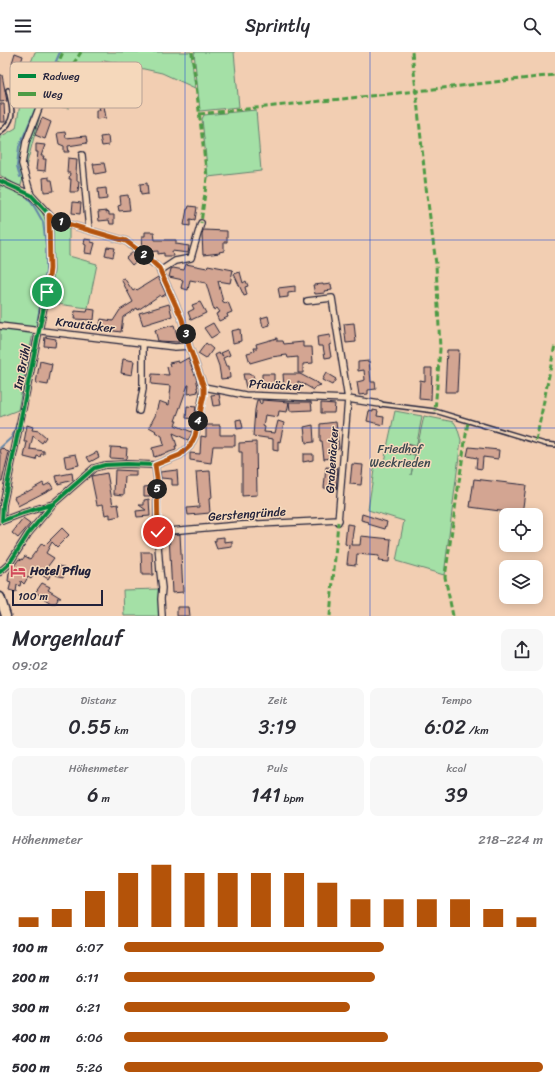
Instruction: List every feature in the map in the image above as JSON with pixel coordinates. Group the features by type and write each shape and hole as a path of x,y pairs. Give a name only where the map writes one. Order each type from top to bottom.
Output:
{"main road":[{"path":"0,597 6,616"}],"street":[{"path":"0,572 9,564 28,534 53,504 94,468 105,465 155,465 180,455 190,446 195,436 204,387 189,346 182,319 159,268 126,241 54,220 31,194 22,164 26,142 39,108"},
{"path":"82,155 89,230"},
{"path":"0,181 31,194"},
{"name":"Im Brühl","path":"1,522 3,505 47,292 50,269 49,215"},
{"path":"160,271 176,261 191,258 201,223"},
{"path":"307,301 332,298 348,399"},
{"name":"Krautäcker","path":"0,326 175,347 189,346"},
{"path":"139,411 143,389 143,343"},
{"name":"Pfauäcker","path":"204,387 245,395 348,399 380,404"},
{"name":"Grabenäcker","path":"338,521 348,399"},
{"path":"155,465 157,478 162,616"},
{"name":"Im Brühl","path":"1,522 23,512 53,504"},
{"name":"Gerstengründe","path":"158,532 240,525 338,521"}],"lane":[{"path":"8,90 10,100"},
{"path":"0,132 11,122 12,108"},
{"path":"380,404 435,411 545,444 555,445"}],"green space":[{"path":"35,52 191,52 195,88 162,73 142,69 142,62 113,62 104,60 102,62 31,62"},
{"path":"194,52 234,52 239,107 200,111"},
{"path":"19,108 42,108 20,189 0,175 0,137 16,128"},
{"path":"256,110 261,171 208,177 202,119 204,115"},
{"path":"0,184 17,189 26,194 38,206 45,220 49,237 48,275 39,327 34,328 0,324"},
{"path":"53,223 69,229 69,256 97,264 88,308 49,303 54,271"},
{"path":"0,329 33,333 18,410 0,417"},
{"name":"Friedhof Weckrieden","path":"395,411 422,416 411,475 424,416 454,422 461,440 444,575 396,561 404,521 368,510 375,463 383,466"},
{"path":"159,589 160,616 124,616 123,590"}],"building":[{"path":"15,53 23,56 21,62 12,62"},
{"path":"0,75 2,75 7,101 0,102"},
{"path":"0,104 4,104 5,122 0,122"},
{"path":"99,108 104,108 106,118 96,119 96,110 100,110"},
{"path":"42,118 51,122 45,139 35,135"},
{"path":"65,132 66,138 86,136 87,143 68,146 69,152 64,152 64,146 59,144 57,133"},
{"path":"108,136 109,145 102,146 100,137"},
{"path":"36,144 45,145 41,156 44,156 43,159 46,159 45,171 36,170 38,152 36,152"},
{"path":"68,158 77,159 76,173 77,181 79,181 78,192 70,192 71,179 69,179 70,173 67,173"},
{"path":"104,163 106,172 95,174 93,164"},
{"path":"49,177 49,180 52,180 54,191 44,192 43,178"},
{"path":"147,183 148,194 141,195 140,184"},
{"path":"106,188 107,199 99,200 98,189"},
{"path":"128,195 130,210 119,211 118,206 121,205 120,196"},
{"path":"73,202 81,203 80,214 72,213"},
{"path":"189,206 197,207 195,220 190,219 190,226 184,225"},
{"path":"106,211 106,213 109,212 109,215 114,215 114,224 110,224 109,220 99,221 98,212"},
{"path":"203,230 227,231 227,242 224,242 224,251 219,252 220,253 203,255"},
{"path":"145,232 154,232 155,240 176,240 176,244 189,246 188,253 172,251 173,256 164,256 164,253 158,254 158,251 146,252 143,249 142,236 145,236"},
{"path":"85,239 91,240 91,242 95,243 92,254 85,253"},
{"path":"107,247 115,248 113,257 105,255"},
{"path":"133,252 140,258 132,265 126,258"},
{"path":"186,264 207,268 208,265 233,270 230,283 218,281 223,302 228,302 232,312 227,314 228,317 219,321 216,314 220,312 217,308 214,310 206,283 190,280 188,290 181,288 183,280 169,277 171,269 184,270"},
{"path":"240,272 243,283 246,281 248,286 245,287 247,295 244,296 234,274"},
{"path":"158,277 166,294 161,297 160,295 138,310 137,308 123,317 121,332 99,329 101,319 113,321 120,310 133,302 121,279 124,278 133,291"},
{"path":"331,284 332,290 324,291 325,293 315,294 313,285"},
{"path":"295,286 295,292 288,293 288,297 280,298 278,288"},
{"path":"200,302 206,313 191,320 188,312 194,309 192,305"},
{"path":"169,304 172,316 143,325 139,313"},
{"path":"88,309 95,310 94,320 74,319 75,311 87,312"},
{"path":"268,316 270,325 263,327 261,318"},
{"path":"213,323 219,333 211,338 204,328"},
{"path":"354,323 356,342 346,343 344,324"},
{"path":"174,325 179,342 158,341 155,330"},
{"path":"240,329 241,341 233,343 231,331"},
{"path":"330,335 331,344 329,345 331,357 325,358 323,346 318,346 317,337"},
{"path":"45,337 56,339 55,347 44,346"},
{"path":"277,338 277,341 283,341 284,344 303,342 303,347 312,347 313,363 303,364 303,373 298,373 298,357 288,358 287,355 271,357 250,363 247,353 255,351 254,348 257,348 256,344"},
{"path":"206,343 213,349 206,359 198,354"},
{"path":"228,350 230,355 223,358 226,366 229,366 230,378 221,379 219,366 215,355 219,353 223,356 221,353"},
{"path":"447,350 459,350 457,392 445,392"},
{"path":"188,358 196,377 198,392 188,394 188,385 175,421 177,421 175,425 192,432 191,435 188,440 173,433 177,446 175,446 176,450 154,457 152,448 164,445 162,436 149,427 155,416 159,401 169,405 171,386 151,384 152,374 169,375 167,367 170,366 169,363 178,361 179,363"},
{"path":"123,359 134,361 132,375 121,373"},
{"path":"40,361 52,364 48,385 36,383"},
{"path":"369,361 371,382 375,382 376,389 368,390 368,394 359,395 357,382 365,380 364,370 358,371 358,362"},
{"path":"425,368 432,368 431,400 419,399 420,380 425,381"},
{"path":"326,373 336,379 332,385 322,380"},
{"path":"243,374 253,375 255,383 246,388"},
{"path":"262,374 274,374 274,385 262,385"},
{"path":"283,374 300,374 321,385 315,387 314,390 298,381 298,388 284,387"},
{"path":"219,394 221,405 213,406 211,395"},
{"path":"257,400 259,400 260,404 262,403 262,400 289,402 287,412 279,411 278,417 265,415 263,426 265,427 264,432 275,433 278,421 284,423 280,442 278,441 278,451 273,450 273,439 253,436"},
{"path":"289,402 311,402 312,410 290,411"},
{"path":"321,403 335,404 334,413 321,413"},
{"path":"187,406 196,407 194,419 186,418"},
{"path":"373,410 378,411 377,416 384,417 383,425 367,421 369,411 373,412"},
{"path":"241,419 243,428 237,429 236,420"},
{"path":"336,422 339,448 331,449 332,458 324,459 322,441 320,441 320,424"},
{"path":"27,425 33,427 32,430 39,431 46,437 42,443 33,436 30,449 44,451 44,454 41,454 40,457 37,456 36,460 24,457 27,442 24,442"},
{"path":"206,425 220,425 220,435 235,435 235,446 213,446 211,463 190,460 190,453 200,454 201,436 206,437"},
{"path":"313,425 314,442 306,443 304,427"},
{"path":"256,442 257,495 242,496 242,452 239,452 239,443"},
{"path":"406,444 415,446 413,455 404,453"},
{"path":"111,447 127,448 126,459 110,458"},
{"path":"469,447 499,450 498,459 483,457 482,469 476,468 477,458 467,456"},
{"path":"3,448 9,452 2,481 0,481 0,450"},
{"path":"97,452 99,457 90,462 87,457"},
{"path":"76,454 79,465 66,468 64,456"},
{"path":"303,454 313,454 313,460 303,462"},
{"path":"352,464 363,465 361,485 350,484"},
{"path":"326,467 338,468 336,489 324,488"},
{"path":"115,470 136,471 136,476 125,476 124,495 114,494"},
{"path":"177,470 178,485 172,485 172,479 161,478 160,472"},
{"path":"210,471 212,498 209,499 210,513 188,515 187,508 199,507 196,472"},
{"path":"72,473 73,480 58,484 56,476"},
{"path":"107,473 113,505 118,504 120,516 110,518 110,514 105,515 103,504 97,505 91,476"},
{"path":"474,479 526,485 523,508 499,508 499,511 470,507"},
{"path":"43,483 44,486 50,483 53,488 18,506 14,497"},
{"path":"153,486 153,493 150,493 150,496 144,496 144,487"},
{"path":"149,499 150,516 137,517 136,511 146,510 139,505 144,505 144,500"},
{"path":"362,514 387,522 385,529 368,524 369,522 361,520"},
{"path":"23,519 30,524 18,538 12,533"},
{"path":"347,524 354,525 351,545 360,545 361,536 391,539 389,562 378,561 379,556 357,554 356,565 347,564 349,545 345,544"},
{"path":"62,528 69,535 57,547 52,542 46,553 54,558 45,570 51,574 48,579 36,571 31,579 28,577 24,584 21,581 20,586 17,585 16,592 9,590 11,582 8,581 9,573 19,559 22,560 25,556 30,559 42,543 44,546"},
{"path":"180,534 183,592 172,593 169,535"},
{"path":"224,537 224,542 232,541 232,547 217,549 214,541 216,541 216,538"},
{"path":"141,552 152,552 153,575 142,575"},
{"path":"58,566 65,567 63,577 56,575"},
{"path":"42,583 50,587 48,590 61,598 57,598 56,603 51,603 40,596 42,595 35,593"},
{"path":"177,607 189,607 190,616 177,616"}],"waterway":[{"path":"56,62 60,52"},
{"path":"20,177 17,166 19,147 36,108"},
{"path":"26,195 43,222 46,245 46,272 37,324"},
{"path":"21,403 35,334"},
{"path":"0,448 12,437 17,423"}],"marked path":[{"path":"59,62 63,52"},
{"path":"75,62 81,52"},
{"path":"192,52 207,178 201,223"},
{"path":"412,52 426,187 436,264 440,349 435,411"},
{"path":"199,114 555,75"},
{"path":"536,441 555,345"},
{"path":"453,616 445,577 468,421"},
{"path":"330,616 338,522"}],"cycle path":[{"path":"0,181 31,195 54,220 126,241 159,268 182,319 189,346 204,387 195,436 190,446 180,455 155,465 105,465 94,468 53,504 28,534 9,564 0,572"},
{"path":"49,215 50,269 47,292 3,505 2,521 53,504"}],"place":[{"name":"Hotel Pflug","path":"18,571"}],"route":[{"path":"47,292 50,269 48,227 49,215 54,220 126,241 159,268 182,319 189,346 204,387 204,395 195,436 190,446 180,455 155,465 158,496 158,532"}]}
